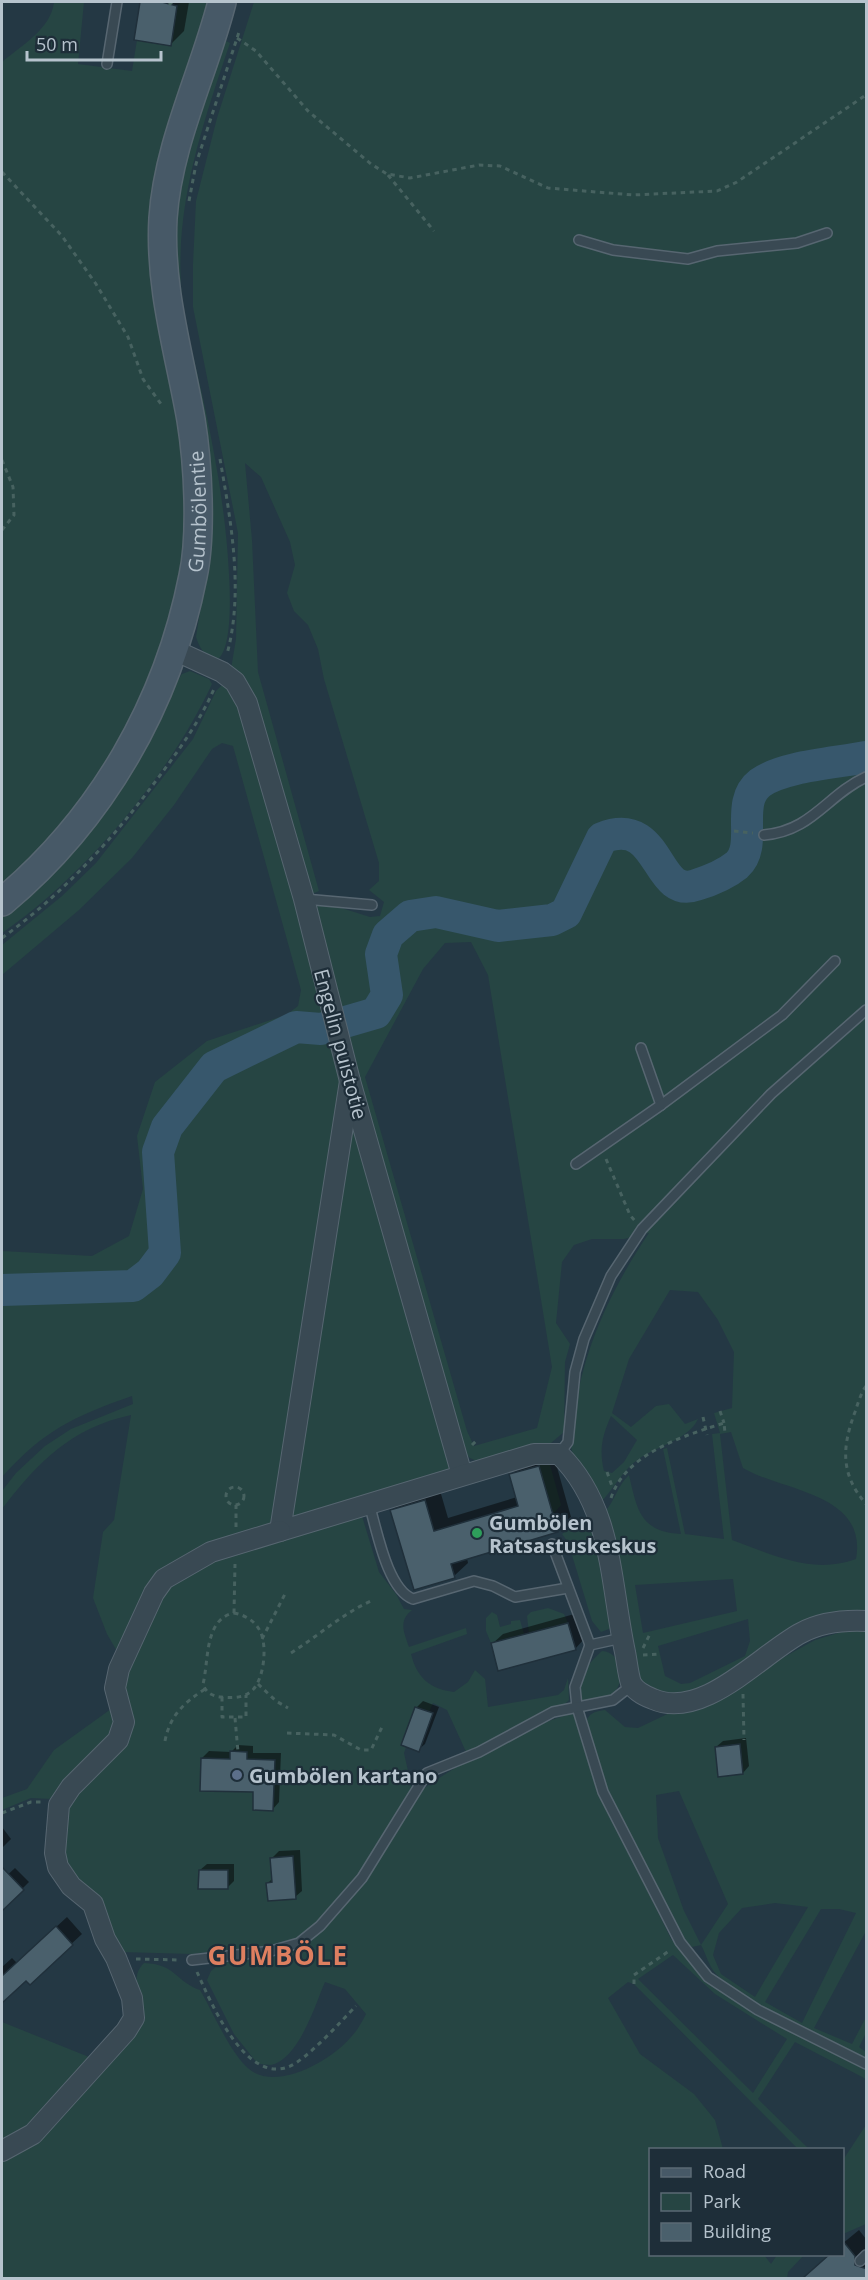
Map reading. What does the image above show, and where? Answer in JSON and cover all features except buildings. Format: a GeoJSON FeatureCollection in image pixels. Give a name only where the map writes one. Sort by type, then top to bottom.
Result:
{"type":"FeatureCollection","features":[{"type":"Feature","properties":{"kind":"main road","name":"Gumbölentie"},"geometry":{"type":"LineString","coordinates":[[2,902],[32,877],[83,820],[119,769],[152,706],[174,650],[194,574],[198,491],[188,407],[164,281],[163,217],[174,152],[214,34],[222,2]]}},
{"type":"Feature","properties":{"kind":"street","name":"Engelin puistotie"},"geometry":{"type":"LineString","coordinates":[[174,650],[222,672],[235,682],[247,703],[304,899],[350,1081],[462,1475]]}},
{"type":"Feature","properties":{"kind":"street"},"geometry":{"type":"LineString","coordinates":[[280,1531],[350,1081]]}},
{"type":"Feature","properties":{"kind":"street"},"geometry":{"type":"LineString","coordinates":[[2,2151],[33,2134],[126,2031],[134,2018],[132,1998],[116,1958],[105,1939],[93,1904],[71,1886],[58,1866],[55,1853],[59,1805],[72,1787],[118,1740],[124,1722],[116,1688],[119,1670],[154,1593],[164,1579],[212,1552],[534,1454],[560,1454],[575,1469],[599,1513],[615,1577],[622,1638],[632,1685],[642,1694],[658,1701],[675,1703],[700,1697],[743,1675],[801,1633],[842,1620],[867,1621]]}},
{"type":"Feature","properties":{"kind":"lane"},"geometry":{"type":"LineString","coordinates":[[107,64],[117,2]]}},
{"type":"Feature","properties":{"kind":"lane"},"geometry":{"type":"LineString","coordinates":[[579,240],[613,250],[688,260],[717,251],[797,243],[827,233]]}},
{"type":"Feature","properties":{"kind":"lane"},"geometry":{"type":"LineString","coordinates":[[764,835],[783,833],[802,825],[867,777]]}},
{"type":"Feature","properties":{"kind":"lane"},"geometry":{"type":"LineString","coordinates":[[304,899],[372,905]]}},
{"type":"Feature","properties":{"kind":"lane"},"geometry":{"type":"LineString","coordinates":[[576,1164],[661,1105],[782,1015],[835,961]]}},
{"type":"Feature","properties":{"kind":"lane"},"geometry":{"type":"LineString","coordinates":[[560,1454],[568,1442],[575,1372],[584,1339],[611,1276],[642,1229],[710,1154],[771,1094],[867,1010]]}},
{"type":"Feature","properties":{"kind":"lane"},"geometry":{"type":"LineString","coordinates":[[641,1048],[661,1105]]}},
{"type":"Feature","properties":{"kind":"lane"},"geometry":{"type":"LineString","coordinates":[[369,1504],[392,1577],[405,1596],[413,1599],[474,1581],[493,1586],[515,1597],[568,1588]]}},
{"type":"Feature","properties":{"kind":"lane"},"geometry":{"type":"LineString","coordinates":[[552,1544],[590,1645],[575,1686],[577,1707],[603,1792],[680,1942],[708,1977],[758,2010],[867,2064]]}},
{"type":"Feature","properties":{"kind":"lane"},"geometry":{"type":"LineString","coordinates":[[590,1645],[622,1638]]}},
{"type":"Feature","properties":{"kind":"lane"},"geometry":{"type":"LineString","coordinates":[[192,1960],[271,1951],[299,1943],[320,1926],[363,1878],[427,1773],[479,1752],[553,1712],[613,1700],[632,1685]]}},
{"type":"Feature","properties":{"kind":"path"},"geometry":{"type":"LineString","coordinates":[[237,38],[256,51],[308,111],[371,164],[387,174],[434,231]]}},
{"type":"Feature","properties":{"kind":"path"},"geometry":{"type":"LineString","coordinates":[[387,174],[410,178],[479,165],[500,166],[548,188],[633,195],[717,191],[737,182],[867,95]]}},
{"type":"Feature","properties":{"kind":"path"},"geometry":{"type":"LineString","coordinates":[[2,172],[62,236],[96,284],[128,337],[143,379],[161,404],[188,407]]}},
{"type":"Feature","properties":{"kind":"path"},"geometry":{"type":"LineString","coordinates":[[2,460],[13,487],[14,515],[2,530]]}},
{"type":"Feature","properties":{"kind":"path"},"geometry":{"type":"LineString","coordinates":[[734,831],[764,835]]}},
{"type":"Feature","properties":{"kind":"path"},"geometry":{"type":"LineString","coordinates":[[601,1146],[630,1215],[642,1229]]}},
{"type":"Feature","properties":{"kind":"path"},"geometry":{"type":"LineString","coordinates":[[867,1386],[844,1441],[850,1478],[856,1492],[867,1504]]}},
{"type":"Feature","properties":{"kind":"path"},"geometry":{"type":"LineString","coordinates":[[720,1411],[725,1433]]}},
{"type":"Feature","properties":{"kind":"path"},"geometry":{"type":"LineString","coordinates":[[703,1417],[707,1435]]}},
{"type":"Feature","properties":{"kind":"path"},"geometry":{"type":"LineString","coordinates":[[599,1513],[609,1506],[614,1490],[629,1468],[659,1449],[706,1428],[724,1423]]}},
{"type":"Feature","properties":{"kind":"path"},"geometry":{"type":"LineString","coordinates":[[607,1472],[614,1490]]}},
{"type":"Feature","properties":{"kind":"path"},"geometry":{"type":"LineString","coordinates":[[232,1487],[238,1487],[244,1494],[243,1500],[236,1505],[230,1504],[226,1496],[232,1487]]}},
{"type":"Feature","properties":{"kind":"path"},"geometry":{"type":"LineString","coordinates":[[205,1689],[209,1693],[222,1697],[246,1695],[258,1684],[262,1639],[285,1594]]}},
{"type":"Feature","properties":{"kind":"path"},"geometry":{"type":"LineString","coordinates":[[291,1653],[323,1633],[350,1611],[371,1601]]}},
{"type":"Feature","properties":{"kind":"path"},"geometry":{"type":"LineString","coordinates":[[165,1741],[170,1722],[178,1710],[205,1689],[211,1633],[219,1621],[228,1614],[243,1615],[254,1623],[262,1639]]}},
{"type":"Feature","properties":{"kind":"path"},"geometry":{"type":"LineString","coordinates":[[640,1655],[650,1634]]}},
{"type":"Feature","properties":{"kind":"path"},"geometry":{"type":"LineString","coordinates":[[743,1675],[744,1740]]}},
{"type":"Feature","properties":{"kind":"path"},"geometry":{"type":"LineString","coordinates":[[258,1684],[276,1701],[288,1708]]}},
{"type":"Feature","properties":{"kind":"path"},"geometry":{"type":"LineString","coordinates":[[222,1697],[222,1718],[246,1717],[246,1695]]}},
{"type":"Feature","properties":{"kind":"path"},"geometry":{"type":"LineString","coordinates":[[234,1717],[238,1752]]}},
{"type":"Feature","properties":{"kind":"path"},"geometry":{"type":"LineString","coordinates":[[286,1733],[334,1735],[361,1750],[371,1750],[383,1725]]}},
{"type":"Feature","properties":{"kind":"path"},"geometry":{"type":"LineString","coordinates":[[2,1813],[32,1802],[59,1805]]}},
{"type":"Feature","properties":{"kind":"path"},"geometry":{"type":"LineString","coordinates":[[633,1984],[634,1975],[680,1942]]}},
{"type":"Feature","properties":{"kind":"path"},"geometry":{"type":"LineString","coordinates":[[666,1953],[669,1958]]}},
{"type":"Feature","properties":{"kind":"path"},"geometry":{"type":"LineString","coordinates":[[116,1958],[192,1960],[230,2035],[252,2063],[272,2071],[289,2067],[323,2040],[356,2006]]}},
{"type":"Feature","properties":{"kind":"green space"},"geometry":{"type":"Polygon","coordinates":[[[54,2],[84,2],[78,64],[132,71],[137,40],[171,46],[177,6],[182,2],[212,2],[154,207],[150,279],[178,425],[185,492],[182,573],[164,646],[144,701],[76,813],[2,889],[2,62],[42,28],[52,12],[54,2]]]}},
{"type":"Feature","properties":{"kind":"green space"},"geometry":{"type":"Polygon","coordinates":[[[254,2],[866,2],[866,1615],[842,1615],[729,1679],[669,1701],[641,1685],[604,1513],[629,1475],[638,1508],[643,1517],[657,1529],[681,1534],[663,1449],[667,1448],[685,1534],[724,1539],[712,1434],[720,1433],[714,1413],[732,1408],[734,1352],[718,1320],[698,1292],[670,1290],[629,1359],[612,1413],[631,1427],[656,1406],[669,1404],[685,1424],[698,1419],[688,1432],[634,1463],[600,1503],[572,1452],[572,1432],[578,1393],[600,1321],[622,1276],[649,1233],[624,1239],[592,1239],[574,1245],[562,1262],[556,1323],[570,1344],[565,1362],[564,1432],[545,1448],[481,1463],[470,1458],[460,1448],[311,906],[332,905],[370,917],[380,916],[384,902],[369,890],[379,881],[379,863],[324,679],[318,649],[308,625],[294,611],[287,593],[295,565],[290,542],[261,477],[245,463],[252,540],[258,672],[319,891],[312,894],[231,669],[236,639],[238,533],[193,307],[196,201],[217,118],[254,2]],[[471,942],[445,943],[423,969],[365,1077],[467,1431],[474,1446],[537,1428],[552,1367],[488,975],[471,942]],[[611,1416],[604,1437],[602,1456],[604,1471],[612,1473],[624,1462],[637,1440],[611,1416]],[[731,1432],[720,1434],[732,1540],[778,1557],[808,1564],[824,1565],[856,1559],[856,1537],[849,1520],[836,1507],[799,1489],[759,1476],[743,1468],[731,1432]],[[733,1579],[635,1585],[643,1633],[737,1611],[733,1579]],[[748,1619],[658,1646],[665,1676],[681,1684],[690,1683],[745,1656],[750,1641],[748,1619]]]}},
{"type":"Feature","properties":{"kind":"green space"},"geometry":{"type":"Polygon","coordinates":[[[224,40],[230,43],[201,133],[187,193],[181,254],[181,286],[185,316],[216,466],[228,552],[230,594],[228,634],[221,655],[216,660],[203,651],[196,637],[208,560],[183,343],[174,226],[179,185],[192,133],[224,40]]]}},
{"type":"Feature","properties":{"kind":"green space"},"geometry":{"type":"Polygon","coordinates":[[[190,671],[209,679],[212,684],[195,718],[149,787],[93,854],[33,910],[2,933],[2,914],[143,750],[176,683],[182,674],[190,671]]]}},
{"type":"Feature","properties":{"kind":"green space"},"geometry":{"type":"Polygon","coordinates":[[[223,684],[228,687],[244,715],[451,1462],[449,1471],[362,1516],[379,1572],[404,1609],[412,1610],[404,1623],[404,1632],[409,1647],[466,1628],[467,1634],[411,1654],[417,1670],[431,1685],[454,1692],[468,1682],[475,1670],[485,1679],[488,1707],[558,1695],[564,1690],[568,1678],[569,1700],[562,1707],[467,1754],[447,1710],[433,1703],[429,1712],[415,1707],[401,1745],[406,1747],[404,1753],[412,1789],[419,1792],[453,1769],[514,1736],[573,1713],[593,1778],[671,1939],[749,2008],[784,2029],[866,2070],[866,2079],[795,2042],[758,2099],[808,2148],[797,2148],[634,1984],[628,1982],[608,1998],[640,2054],[694,2094],[715,2120],[723,2148],[649,2148],[649,2256],[765,2256],[771,2264],[776,2256],[803,2256],[788,2272],[787,2278],[2,2278],[2,2022],[89,2057],[113,2058],[132,2039],[140,2026],[141,2009],[137,1985],[139,1970],[144,1963],[155,1964],[169,1970],[192,1987],[200,1990],[242,2062],[249,2069],[261,2075],[274,2077],[303,2070],[331,2055],[353,2035],[366,2014],[345,1989],[325,1982],[305,2030],[290,2053],[281,2061],[271,2065],[257,2063],[234,2034],[207,1980],[211,1971],[226,1958],[224,1950],[192,1954],[120,1952],[109,1931],[107,1913],[72,1877],[63,1853],[52,1799],[31,1798],[2,1810],[2,1798],[27,1789],[54,1750],[111,1709],[118,1653],[107,1634],[93,1598],[103,1532],[114,1520],[131,1415],[91,1429],[57,1449],[29,1476],[2,1509],[2,1491],[16,1473],[45,1446],[71,1429],[133,1404],[132,1396],[76,1418],[46,1436],[2,1477],[2,1251],[92,1256],[129,1236],[143,1189],[137,1136],[155,1082],[207,1041],[286,1015],[298,1006],[301,990],[233,746],[222,743],[212,749],[174,805],[132,858],[79,910],[2,975],[2,945],[62,896],[96,863],[193,739],[216,691],[223,684]],[[673,1955],[638,1979],[753,2093],[787,2039],[715,1994],[673,1955]]]}},
{"type":"Feature","properties":{"kind":"green space"},"geometry":{"type":"Polygon","coordinates":[[[545,1461],[550,1465],[561,1505],[553,1514],[538,1463],[545,1461]]]}},
{"type":"Feature","properties":{"kind":"green space"},"geometry":{"type":"Polygon","coordinates":[[[591,1513],[614,1627],[601,1632],[592,1621],[568,1542],[562,1534],[591,1513]]]}},
{"type":"Feature","properties":{"kind":"green space"},"geometry":{"type":"Polygon","coordinates":[[[548,1608],[564,1614],[568,1623],[529,1633],[527,1616],[531,1612],[548,1608]]]}},
{"type":"Feature","properties":{"kind":"green space"},"geometry":{"type":"Polygon","coordinates":[[[492,1612],[497,1615],[500,1627],[511,1624],[511,1621],[520,1620],[524,1634],[491,1643],[486,1631],[486,1618],[492,1612]]]}},
{"type":"Feature","properties":{"kind":"green space"},"geometry":{"type":"Polygon","coordinates":[[[858,1627],[866,1627],[866,1931],[814,2028],[852,2044],[866,2017],[866,2033],[859,2047],[866,2052],[866,2062],[786,2023],[746,1999],[714,1971],[701,1945],[692,1947],[680,1936],[606,1790],[585,1726],[592,1714],[605,1710],[625,1727],[638,1728],[768,1666],[815,1640],[858,1627]],[[679,1791],[656,1795],[658,1838],[684,1911],[701,1945],[728,1904],[679,1791]],[[775,1903],[742,1908],[719,1933],[713,1955],[721,1974],[755,1997],[808,1907],[775,1903]],[[821,1909],[765,2002],[802,2023],[856,1913],[839,1909],[821,1909]]]}},
{"type":"Feature","properties":{"kind":"green space"},"geometry":{"type":"Polygon","coordinates":[[[602,1651],[615,1657],[618,1662],[621,1677],[619,1684],[608,1697],[584,1703],[579,1696],[579,1682],[586,1668],[602,1651]]]}},
{"type":"Feature","properties":{"kind":"green space"},"geometry":{"type":"Polygon","coordinates":[[[866,2125],[866,2224],[844,2234],[844,2158],[866,2125]]]}},
{"type":"Feature","properties":{"kind":"waterway"},"geometry":{"type":"LineString","coordinates":[[2,1290],[133,1286],[150,1273],[165,1253],[158,1152],[167,1127],[214,1067],[296,1027],[321,1029],[376,1013],[387,995],[381,954],[388,935],[410,916],[436,912],[498,926],[552,920],[566,913],[602,838],[622,834],[636,837],[647,846],[672,881],[682,886],[696,885],[728,871],[743,857],[746,847],[749,801],[752,791],[760,783],[770,777],[796,769],[866,757]]}},
{"type":"Feature","properties":{"kind":"place","name":"Gumbölen Ratsastuskeskus"},"geometry":{"type":"Point","coordinates":[477,1533]}},
{"type":"Feature","properties":{"kind":"place","name":"Gumbölen kartano"},"geometry":{"type":"Point","coordinates":[237,1775]}},
{"type":"Feature","properties":{"kind":"district","name":"GUMBÖLE"},"geometry":{"type":"Point","coordinates":[278,1955]}}]}
